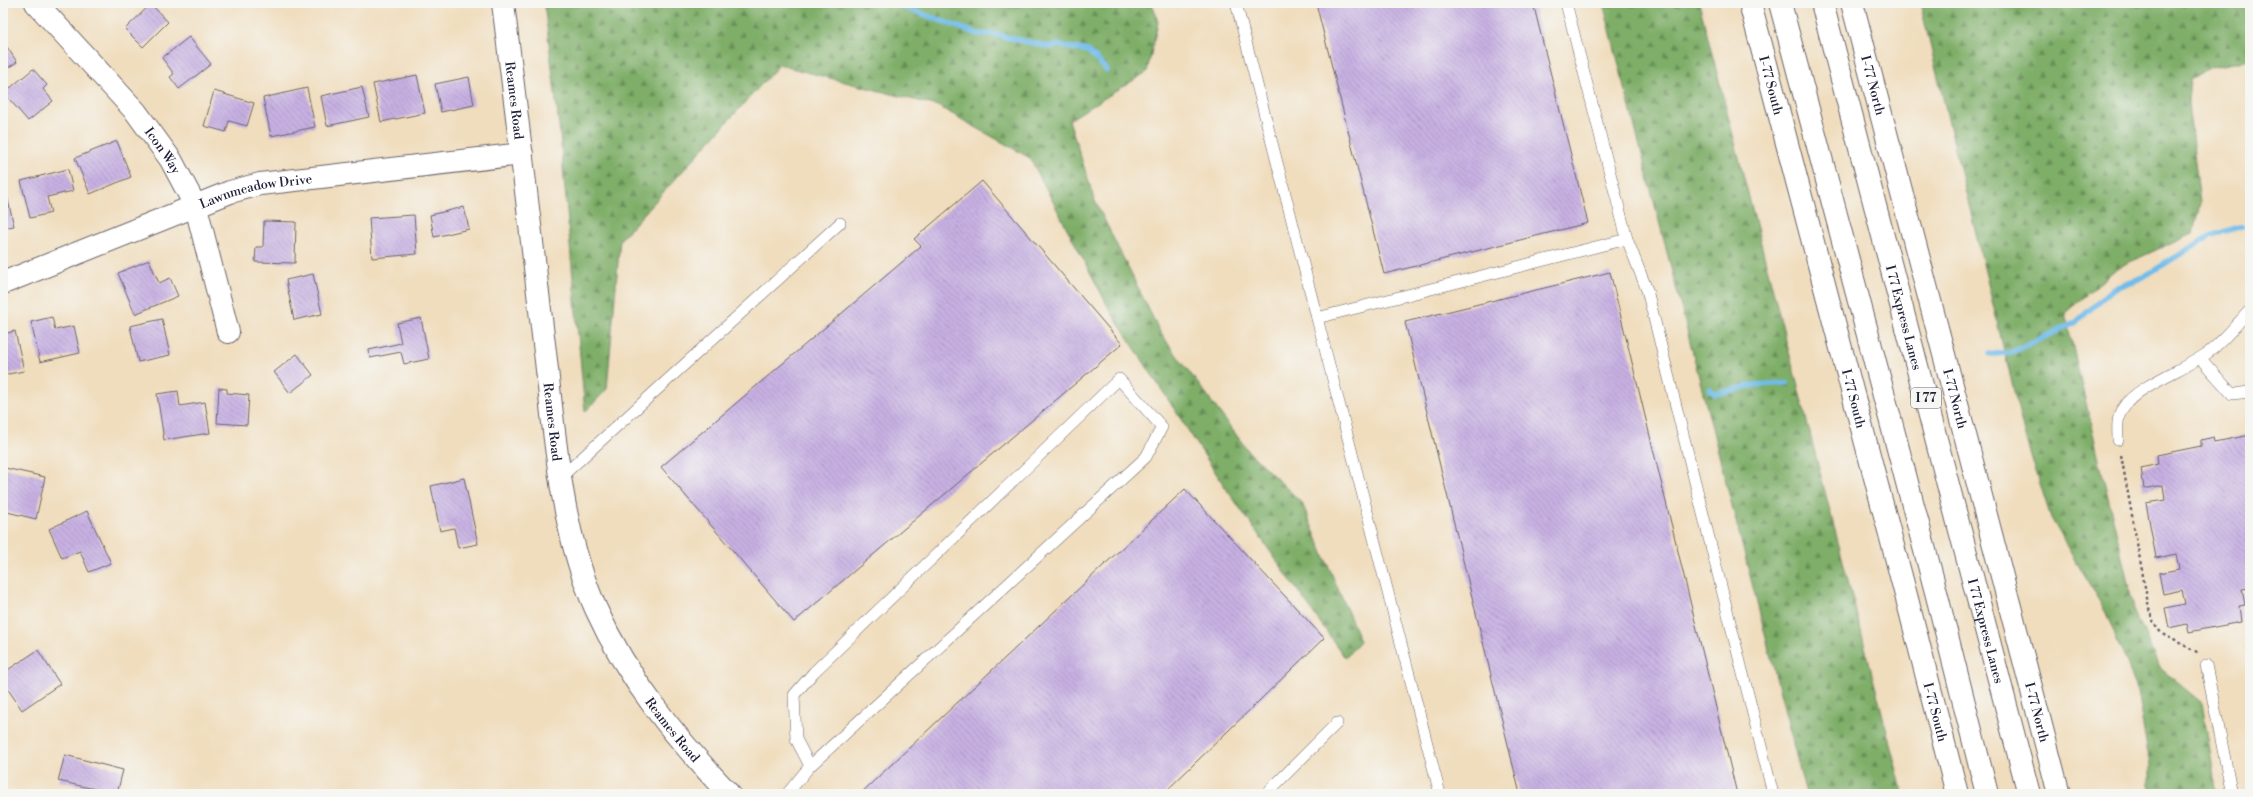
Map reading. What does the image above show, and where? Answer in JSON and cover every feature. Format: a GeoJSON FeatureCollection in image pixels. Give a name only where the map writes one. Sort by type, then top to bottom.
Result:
{"type":"FeatureCollection","features":[{"type":"Feature","properties":{"kind":"main road","name":"Icon Way"},"geometry":{"type":"LineString","coordinates":[[36,3],[126,101],[153,134],[171,160],[196,207],[228,332]]}},
{"type":"Feature","properties":{"kind":"main road","name":"Reames Road"},"geometry":{"type":"LineString","coordinates":[[503,3],[561,477],[568,524],[575,552],[596,608],[623,663],[649,702],[729,794]]}},
{"type":"Feature","properties":{"kind":"main road","name":"I-77 South"},"geometry":{"type":"LineString","coordinates":[[1750,3],[1957,794]]}},
{"type":"Feature","properties":{"kind":"main road"},"geometry":{"type":"LineString","coordinates":[[1780,3],[1936,592],[1987,794]]}},
{"type":"Feature","properties":{"kind":"main road","name":"I 77 Express Lanes"},"geometry":{"type":"LineString","coordinates":[[1822,3],[2029,794]]}},
{"type":"Feature","properties":{"kind":"main road","name":"I-77 North"},"geometry":{"type":"LineString","coordinates":[[1852,3],[2059,794]]}},
{"type":"Feature","properties":{"kind":"main road","name":"Lawnmeadow Drive"},"geometry":{"type":"LineString","coordinates":[[3,283],[132,230],[196,207],[230,192],[260,184],[522,154]]}},
{"type":"Feature","properties":{"kind":"lane"},"geometry":{"type":"LineString","coordinates":[[1236,3],[1440,794]]}},
{"type":"Feature","properties":{"kind":"lane"},"geometry":{"type":"LineString","coordinates":[[1566,3],[1627,240],[1646,290],[1773,794]]}},
{"type":"Feature","properties":{"kind":"lane"},"geometry":{"type":"LineString","coordinates":[[561,477],[840,223]]}},
{"type":"Feature","properties":{"kind":"lane"},"geometry":{"type":"LineString","coordinates":[[1317,318],[1627,240]]}},
{"type":"Feature","properties":{"kind":"lane"},"geometry":{"type":"LineString","coordinates":[[2118,440],[2118,420],[2122,408],[2138,393],[2210,351],[2250,310]]}},
{"type":"Feature","properties":{"kind":"lane"},"geometry":{"type":"LineString","coordinates":[[2200,358],[2232,394],[2246,394],[2250,392]]}},
{"type":"Feature","properties":{"kind":"lane"},"geometry":{"type":"LineString","coordinates":[[787,794],[810,766],[1146,457],[1162,427],[1119,380],[814,672],[794,695],[796,739],[810,766]]}},
{"type":"Feature","properties":{"kind":"lane"},"geometry":{"type":"LineString","coordinates":[[2206,665],[2232,794]]}},
{"type":"Feature","properties":{"kind":"lane"},"geometry":{"type":"LineString","coordinates":[[1266,794],[1337,723]]}},
{"type":"Feature","properties":{"kind":"path"},"geometry":{"type":"LineString","coordinates":[[2118,440],[2149,609],[2154,624],[2162,634],[2196,650],[2201,655],[2206,665]]}},
{"type":"Feature","properties":{"kind":"green space"},"geometry":{"type":"Polygon","coordinates":[[[544,3],[1152,3],[1158,22],[1147,72],[1069,120],[1095,201],[1161,334],[1249,452],[1302,503],[1360,641],[1345,658],[1225,487],[1111,312],[1030,158],[938,106],[779,65],[620,240],[607,389],[585,412],[560,134],[544,3]]]}},
{"type":"Feature","properties":{"kind":"green space"},"geometry":{"type":"Polygon","coordinates":[[[1603,3],[1699,3],[1903,794],[1806,794],[1603,3]]]}},
{"type":"Feature","properties":{"kind":"green space"},"geometry":{"type":"Polygon","coordinates":[[[1920,3],[2250,3],[2250,60],[2211,67],[2190,79],[2188,103],[2200,203],[2193,233],[2117,268],[2065,313],[2134,609],[2159,667],[2202,703],[2217,794],[2150,794],[2150,765],[2136,686],[2106,613],[2051,518],[2025,437],[1920,3]]]}},
{"type":"Feature","properties":{"kind":"building"},"geometry":{"type":"Polygon","coordinates":[[[1316,3],[1533,3],[1588,223],[1384,274],[1316,3]]]}},
{"type":"Feature","properties":{"kind":"building"},"geometry":{"type":"Polygon","coordinates":[[[151,4],[168,22],[143,47],[125,29],[151,4]]]}},
{"type":"Feature","properties":{"kind":"building"},"geometry":{"type":"Polygon","coordinates":[[[189,37],[211,64],[179,89],[170,77],[174,74],[162,58],[189,37]]]}},
{"type":"Feature","properties":{"kind":"building"},"geometry":{"type":"Polygon","coordinates":[[[3,41],[17,62],[3,71],[3,41]]]}},
{"type":"Feature","properties":{"kind":"building"},"geometry":{"type":"Polygon","coordinates":[[[33,69],[47,85],[43,89],[53,101],[28,121],[4,93],[33,69]]]}},
{"type":"Feature","properties":{"kind":"building"},"geometry":{"type":"Polygon","coordinates":[[[417,75],[425,113],[381,122],[373,84],[417,75]]]}},
{"type":"Feature","properties":{"kind":"building"},"geometry":{"type":"Polygon","coordinates":[[[469,77],[474,105],[441,112],[435,84],[469,77]]]}},
{"type":"Feature","properties":{"kind":"building"},"geometry":{"type":"Polygon","coordinates":[[[362,87],[369,117],[327,126],[321,96],[362,87]]]}},
{"type":"Feature","properties":{"kind":"building"},"geometry":{"type":"Polygon","coordinates":[[[307,88],[315,127],[271,136],[263,98],[307,88]]]}},
{"type":"Feature","properties":{"kind":"building"},"geometry":{"type":"Polygon","coordinates":[[[214,91],[254,103],[247,126],[229,121],[226,132],[204,126],[214,91]]]}},
{"type":"Feature","properties":{"kind":"building"},"geometry":{"type":"Polygon","coordinates":[[[117,141],[131,177],[90,194],[75,158],[117,141]]]}},
{"type":"Feature","properties":{"kind":"building"},"geometry":{"type":"Polygon","coordinates":[[[68,169],[73,191],[47,197],[51,213],[30,218],[21,181],[68,169]]]}},
{"type":"Feature","properties":{"kind":"building"},"geometry":{"type":"Polygon","coordinates":[[[982,181],[1122,344],[794,622],[661,467],[921,246],[914,239],[982,181]]]}},
{"type":"Feature","properties":{"kind":"building"},"geometry":{"type":"Polygon","coordinates":[[[7,196],[14,226],[3,228],[3,197],[7,196]]]}},
{"type":"Feature","properties":{"kind":"building"},"geometry":{"type":"Polygon","coordinates":[[[464,207],[469,229],[434,237],[430,215],[464,207]]]}},
{"type":"Feature","properties":{"kind":"building"},"geometry":{"type":"Polygon","coordinates":[[[414,215],[417,254],[372,258],[369,218],[414,215]]]}},
{"type":"Feature","properties":{"kind":"building"},"geometry":{"type":"Polygon","coordinates":[[[264,221],[296,222],[295,263],[255,262],[256,247],[263,247],[264,221]]]}},
{"type":"Feature","properties":{"kind":"building"},"geometry":{"type":"Polygon","coordinates":[[[149,260],[159,283],[170,278],[178,296],[135,314],[118,273],[149,260]]]}},
{"type":"Feature","properties":{"kind":"building"},"geometry":{"type":"Polygon","coordinates":[[[1610,272],[1737,794],[1520,794],[1405,322],[1610,272]]]}},
{"type":"Feature","properties":{"kind":"building"},"geometry":{"type":"Polygon","coordinates":[[[313,274],[322,314],[294,320],[286,280],[313,274]]]}},
{"type":"Feature","properties":{"kind":"building"},"geometry":{"type":"Polygon","coordinates":[[[52,317],[55,330],[74,326],[80,353],[40,362],[31,322],[52,317]]]}},
{"type":"Feature","properties":{"kind":"building"},"geometry":{"type":"Polygon","coordinates":[[[421,318],[429,359],[404,364],[401,352],[370,358],[369,350],[401,343],[397,323],[421,318]]]}},
{"type":"Feature","properties":{"kind":"building"},"geometry":{"type":"Polygon","coordinates":[[[162,319],[170,355],[138,362],[130,326],[162,319]]]}},
{"type":"Feature","properties":{"kind":"building"},"geometry":{"type":"Polygon","coordinates":[[[15,331],[24,371],[3,375],[3,334],[15,331]]]}},
{"type":"Feature","properties":{"kind":"building"},"geometry":{"type":"Polygon","coordinates":[[[297,354],[313,375],[290,393],[274,372],[297,354]]]}},
{"type":"Feature","properties":{"kind":"building"},"geometry":{"type":"Polygon","coordinates":[[[219,388],[227,389],[227,393],[249,395],[247,425],[217,423],[219,388]]]}},
{"type":"Feature","properties":{"kind":"building"},"geometry":{"type":"Polygon","coordinates":[[[178,391],[180,406],[205,402],[210,433],[164,440],[157,394],[178,391]]]}},
{"type":"Feature","properties":{"kind":"building"},"geometry":{"type":"Polygon","coordinates":[[[2250,435],[2250,588],[2242,589],[2245,605],[2239,606],[2241,622],[2189,632],[2187,624],[2169,628],[2165,608],[2185,604],[2182,590],[2163,594],[2159,573],[2179,569],[2176,554],[2156,558],[2146,503],[2165,500],[2163,485],[2144,489],[2141,468],[2158,464],[2157,455],[2201,446],[2201,440],[2214,437],[2215,442],[2250,435]]]}},
{"type":"Feature","properties":{"kind":"building"},"geometry":{"type":"Polygon","coordinates":[[[5,468],[45,477],[36,519],[3,511],[5,468]]]}},
{"type":"Feature","properties":{"kind":"building"},"geometry":{"type":"Polygon","coordinates":[[[464,478],[478,544],[458,548],[454,528],[440,531],[431,486],[464,478]]]}},
{"type":"Feature","properties":{"kind":"building"},"geometry":{"type":"Polygon","coordinates":[[[1185,489],[1324,638],[1163,794],[860,794],[1185,489]]]}},
{"type":"Feature","properties":{"kind":"building"},"geometry":{"type":"Polygon","coordinates":[[[87,511],[111,563],[89,572],[80,551],[62,558],[49,529],[87,511]]]}},
{"type":"Feature","properties":{"kind":"building"},"geometry":{"type":"Polygon","coordinates":[[[2250,646],[2250,661],[2249,661],[2247,647],[2250,646]]]}},
{"type":"Feature","properties":{"kind":"building"},"geometry":{"type":"Polygon","coordinates":[[[38,650],[60,684],[22,710],[3,682],[3,673],[38,650]]]}},
{"type":"Feature","properties":{"kind":"building"},"geometry":{"type":"Polygon","coordinates":[[[65,755],[123,770],[117,794],[58,781],[65,755]]]}},
{"type":"Feature","properties":{"kind":"waterway"},"geometry":{"type":"LineString","coordinates":[[892,3],[978,34],[993,34],[1051,47],[1058,45],[1088,51],[1107,70]]}},
{"type":"Feature","properties":{"kind":"waterway"},"geometry":{"type":"LineString","coordinates":[[1990,354],[2010,353],[2075,323],[2114,288],[2140,279],[2210,236],[2242,226]]}},
{"type":"Feature","properties":{"kind":"waterway"},"geometry":{"type":"LineString","coordinates":[[1710,389],[1715,394],[1755,385],[1787,383]]}}]}
